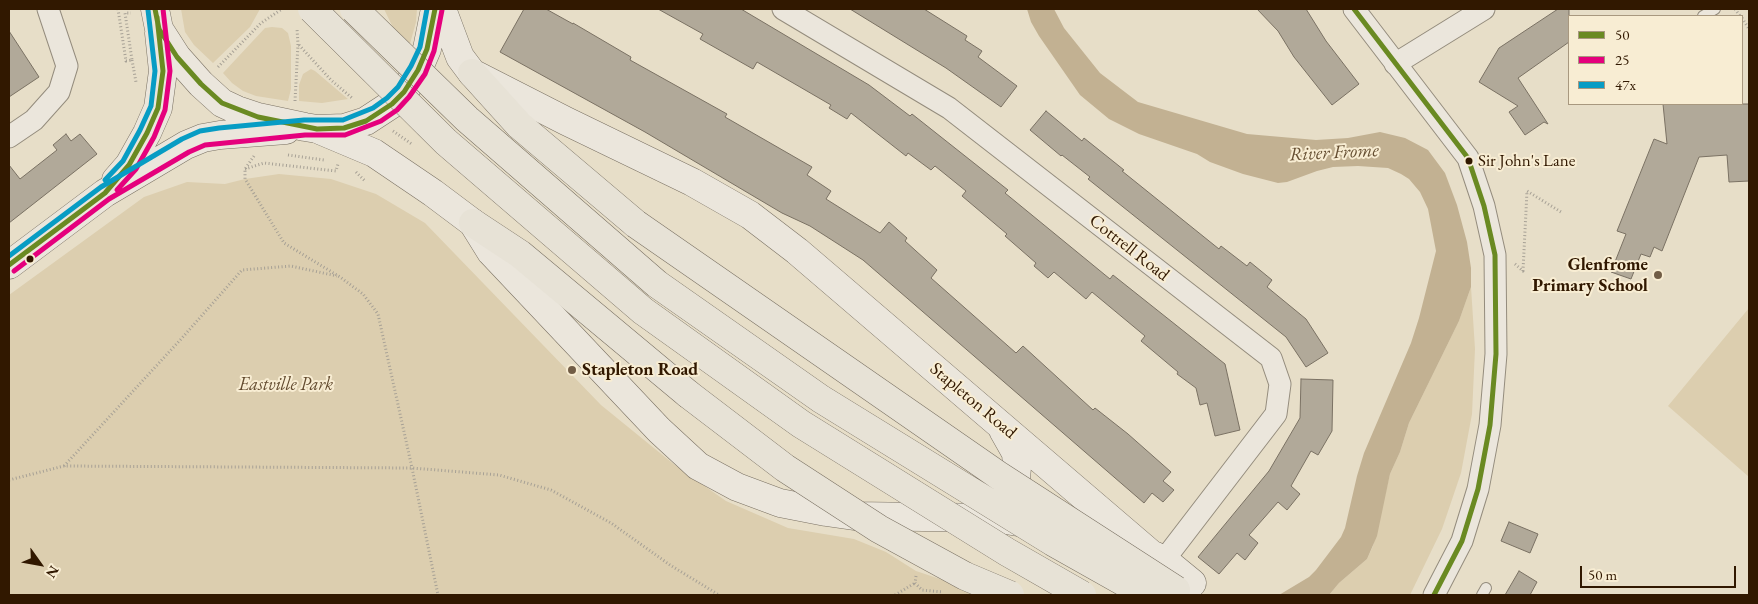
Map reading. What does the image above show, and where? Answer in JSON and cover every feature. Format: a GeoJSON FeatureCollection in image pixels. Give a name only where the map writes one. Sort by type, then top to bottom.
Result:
{"type":"FeatureCollection","features":[{"type":"Feature","properties":{"kind":"highway"},"geometry":{"type":"LineString","coordinates":[[354,9],[467,119],[656,284],[821,399],[1053,542],[1147,595]]}},
{"type":"Feature","properties":{"kind":"highway"},"geometry":{"type":"LineString","coordinates":[[305,18],[643,311],[801,424],[1007,552],[1082,595]]}},
{"type":"Feature","properties":{"kind":"highway"},"geometry":{"type":"LineString","coordinates":[[472,73],[518,125],[636,224],[998,475],[1188,589]]}},
{"type":"Feature","properties":{"kind":"highway"},"geometry":{"type":"LineString","coordinates":[[473,223],[520,254],[688,394],[785,468],[879,529],[965,576],[1010,595]]}},
{"type":"Feature","properties":{"kind":"main road"},"geometry":{"type":"LineString","coordinates":[[9,265],[105,193],[186,145],[203,138],[311,128],[344,128],[366,121],[392,104],[404,92],[418,70],[427,49],[436,9]]}},
{"type":"Feature","properties":{"kind":"main road","name":"Stapleton Road"},"geometry":{"type":"LineString","coordinates":[[442,9],[450,35],[460,57],[472,73],[692,182],[750,215],[797,252],[1158,557],[1188,589]]}},
{"type":"Feature","properties":{"kind":"main road"},"geometry":{"type":"LineString","coordinates":[[149,17],[177,57],[201,84],[222,102],[237,110],[311,128],[374,153],[473,223],[491,252],[659,430],[698,466],[737,487],[771,500],[854,516],[994,518],[1070,531],[1158,557]]}},
{"type":"Feature","properties":{"kind":"main road"},"geometry":{"type":"LineString","coordinates":[[105,193],[128,164],[147,133],[158,108],[163,71],[149,17]]}},
{"type":"Feature","properties":{"kind":"main road"},"geometry":{"type":"LineString","coordinates":[[994,518],[1006,501],[1016,480],[1018,467],[1016,453],[1000,424]]}},
{"type":"Feature","properties":{"kind":"street"},"geometry":{"type":"LineString","coordinates":[[9,137],[34,120],[59,92],[67,66],[48,9]]}},
{"type":"Feature","properties":{"kind":"street","name":"Cottrell Road"},"geometry":{"type":"LineString","coordinates":[[783,9],[949,108],[1271,358],[1280,384],[1276,414],[1158,557]]}},
{"type":"Feature","properties":{"kind":"street"},"geometry":{"type":"LineString","coordinates":[[1354,9],[1468,158],[1484,206],[1495,255],[1496,354],[1488,434],[1478,489],[1462,540],[1434,595]]}},
{"type":"Feature","properties":{"kind":"street"},"geometry":{"type":"LineString","coordinates":[[1395,64],[1484,9]]}},
{"type":"Feature","properties":{"kind":"path"},"geometry":{"type":"LineString","coordinates":[[118,9],[126,61],[132,60]]}},
{"type":"Feature","properties":{"kind":"path"},"geometry":{"type":"LineString","coordinates":[[215,70],[262,23],[282,9]]}},
{"type":"Feature","properties":{"kind":"path"},"geometry":{"type":"LineString","coordinates":[[137,85],[125,11],[149,17]]}},
{"type":"Feature","properties":{"kind":"path"},"geometry":{"type":"LineString","coordinates":[[295,100],[298,44],[305,18]]}},
{"type":"Feature","properties":{"kind":"path"},"geometry":{"type":"LineString","coordinates":[[298,44],[331,80],[352,98]]}},
{"type":"Feature","properties":{"kind":"path"},"geometry":{"type":"LineString","coordinates":[[391,130],[412,145]]}},
{"type":"Feature","properties":{"kind":"path"},"geometry":{"type":"LineString","coordinates":[[256,153],[245,169],[245,179],[284,243],[340,277],[362,294],[378,314],[438,595]]}},
{"type":"Feature","properties":{"kind":"path"},"geometry":{"type":"LineString","coordinates":[[245,169],[264,163],[336,171],[338,163],[281,155]]}},
{"type":"Feature","properties":{"kind":"path"},"geometry":{"type":"LineString","coordinates":[[1495,255],[1506,256],[1523,270],[1527,191],[1561,212]]}},
{"type":"Feature","properties":{"kind":"path"},"geometry":{"type":"LineString","coordinates":[[64,466],[242,270],[291,266],[340,277]]}},
{"type":"Feature","properties":{"kind":"path"},"geometry":{"type":"LineString","coordinates":[[9,480],[64,466],[412,468],[499,475],[551,490],[611,522],[670,565],[719,595]]}},
{"type":"Feature","properties":{"kind":"path"},"geometry":{"type":"LineString","coordinates":[[916,571],[915,583],[922,590],[945,593]]}},
{"type":"Feature","properties":{"kind":"path"},"geometry":{"type":"LineString","coordinates":[[895,595],[915,583]]}},
{"type":"Feature","properties":{"kind":"green space"},"geometry":{"type":"Polygon","coordinates":[[[181,9],[260,9],[250,27],[213,63],[194,45],[185,32],[181,9]]]}},
{"type":"Feature","properties":{"kind":"green space"},"geometry":{"type":"Polygon","coordinates":[[[384,9],[417,9],[416,22],[408,51],[399,40],[384,9]]]}},
{"type":"Feature","properties":{"kind":"green space"},"geometry":{"type":"Polygon","coordinates":[[[265,28],[282,28],[288,33],[291,46],[291,89],[288,101],[256,96],[243,91],[223,73],[265,28]]]}},
{"type":"Feature","properties":{"kind":"green space"},"geometry":{"type":"Polygon","coordinates":[[[311,69],[348,99],[322,103],[299,101],[299,85],[303,74],[311,69]]]}},
{"type":"Feature","properties":{"kind":"green space","name":"Eastville Park"},"geometry":{"type":"Polygon","coordinates":[[[279,174],[331,179],[376,194],[425,223],[601,405],[676,466],[726,501],[788,528],[854,539],[886,552],[916,571],[988,595],[9,595],[9,295],[144,197],[187,182],[225,184],[279,174]]]}},
{"type":"Feature","properties":{"kind":"green space"},"geometry":{"type":"Polygon","coordinates":[[[1471,287],[1475,349],[1472,414],[1461,473],[1442,529],[1410,595],[1329,595],[1339,583],[1367,559],[1373,546],[1390,474],[1400,452],[1409,423],[1459,321],[1471,287]]]}},
{"type":"Feature","properties":{"kind":"green space"},"geometry":{"type":"Polygon","coordinates":[[[1749,308],[1749,477],[1668,406],[1749,308]]]}},
{"type":"Feature","properties":{"kind":"water","name":"River Frome"},"geometry":{"type":"Polygon","coordinates":[[[1027,9],[1054,9],[1064,28],[1100,73],[1138,102],[1247,134],[1316,140],[1348,138],[1380,132],[1405,138],[1428,150],[1445,173],[1457,205],[1467,242],[1471,268],[1471,287],[1459,321],[1409,423],[1400,452],[1390,474],[1377,536],[1367,559],[1339,583],[1329,595],[1279,595],[1309,577],[1341,537],[1364,453],[1411,343],[1436,251],[1428,209],[1420,192],[1409,179],[1388,168],[1358,166],[1333,167],[1287,182],[1278,183],[1243,174],[1210,162],[1197,154],[1139,134],[1109,119],[1080,95],[1039,36],[1031,22],[1027,9]]]}},
{"type":"Feature","properties":{"kind":"building"},"geometry":{"type":"Polygon","coordinates":[[[524,9],[546,9],[573,23],[631,57],[630,60],[727,114],[725,117],[812,167],[807,175],[831,191],[826,199],[880,233],[889,222],[907,238],[905,241],[937,270],[931,278],[1016,353],[1023,346],[1093,410],[1095,408],[1128,434],[1171,472],[1163,481],[1174,490],[1163,502],[1152,493],[1144,503],[863,260],[810,226],[782,213],[645,132],[500,52],[524,9]]]}},
{"type":"Feature","properties":{"kind":"building"},"geometry":{"type":"Polygon","coordinates":[[[658,9],[741,9],[869,85],[910,116],[912,114],[1008,190],[1005,193],[1110,279],[1113,275],[1225,364],[1240,430],[1215,436],[1207,403],[1200,405],[1196,388],[1177,374],[1178,372],[1141,341],[1145,336],[1092,292],[1086,299],[1054,272],[1048,278],[1034,266],[1036,263],[1005,236],[1007,234],[962,196],[966,191],[935,166],[931,170],[908,153],[906,156],[851,113],[847,119],[829,108],[831,105],[757,62],[753,69],[700,39],[703,34],[658,9]]]}},
{"type":"Feature","properties":{"kind":"building"},"geometry":{"type":"Polygon","coordinates":[[[850,9],[924,9],[967,36],[965,40],[982,51],[978,57],[1017,86],[1001,107],[946,68],[850,9]]]}},
{"type":"Feature","properties":{"kind":"building"},"geometry":{"type":"Polygon","coordinates":[[[1257,9],[1306,9],[1326,41],[1359,84],[1332,105],[1294,57],[1278,31],[1257,9]]]}},
{"type":"Feature","properties":{"kind":"building"},"geometry":{"type":"Polygon","coordinates":[[[1558,9],[1569,9],[1568,43],[1518,78],[1548,124],[1544,122],[1525,135],[1509,112],[1518,106],[1479,82],[1499,48],[1558,9]]]}},
{"type":"Feature","properties":{"kind":"building"},"geometry":{"type":"Polygon","coordinates":[[[9,31],[39,77],[9,97],[9,31]]]}},
{"type":"Feature","properties":{"kind":"building"},"geometry":{"type":"Polygon","coordinates":[[[1749,104],[1749,181],[1729,182],[1727,155],[1699,157],[1662,251],[1654,247],[1650,257],[1641,254],[1631,279],[1611,272],[1626,234],[1617,231],[1654,139],[1667,144],[1663,105],[1749,104]]]}},
{"type":"Feature","properties":{"kind":"building"},"geometry":{"type":"Polygon","coordinates":[[[1046,111],[1082,141],[1084,138],[1219,249],[1221,246],[1247,266],[1250,262],[1272,280],[1267,287],[1306,319],[1328,353],[1306,367],[1286,337],[1088,179],[1090,177],[1030,130],[1046,111]]]}},
{"type":"Feature","properties":{"kind":"building"},"geometry":{"type":"Polygon","coordinates":[[[66,134],[71,141],[80,134],[97,154],[9,223],[9,165],[20,179],[57,150],[53,145],[66,134]]]}},
{"type":"Feature","properties":{"kind":"building"},"geometry":{"type":"Polygon","coordinates":[[[1301,379],[1333,380],[1332,431],[1318,455],[1311,451],[1291,486],[1300,494],[1287,510],[1278,502],[1249,535],[1258,543],[1245,560],[1237,553],[1219,574],[1198,557],[1269,471],[1300,418],[1301,379]]]}},
{"type":"Feature","properties":{"kind":"building"},"geometry":{"type":"Polygon","coordinates":[[[1509,522],[1538,534],[1530,553],[1501,541],[1509,522]]]}},
{"type":"Feature","properties":{"kind":"building"},"geometry":{"type":"Polygon","coordinates":[[[1519,571],[1537,582],[1530,595],[1505,595],[1519,571]]]}},
{"type":"Feature","properties":{"kind":"transit line","name":"50"},"geometry":{"type":"LineString","coordinates":[[155,9],[159,29],[177,57],[201,84],[222,103],[258,117],[317,129],[344,128],[366,121],[392,104],[404,92],[418,70],[427,49],[435,9]]}},
{"type":"Feature","properties":{"kind":"transit line","name":"25"},"geometry":{"type":"LineString","coordinates":[[117,190],[136,169],[154,137],[165,110],[170,71],[163,9]]}},
{"type":"Feature","properties":{"kind":"transit line","name":"47x"},"geometry":{"type":"LineString","coordinates":[[9,256],[101,187],[182,139],[200,131],[304,120],[343,120],[373,108],[398,87],[411,66],[420,47],[427,9]]}},
{"type":"Feature","properties":{"kind":"transit line","name":"50"},"geometry":{"type":"LineString","coordinates":[[1354,9],[1468,158],[1484,206],[1495,255],[1496,354],[1490,425],[1478,489],[1462,541],[1434,595]]}},
{"type":"Feature","properties":{"kind":"transit line","name":"47x"},"geometry":{"type":"LineString","coordinates":[[105,180],[123,161],[151,106],[155,71],[148,10]]}},
{"type":"Feature","properties":{"kind":"transit line","name":"25"},"geometry":{"type":"LineString","coordinates":[[14,271],[109,199],[189,152],[205,145],[305,135],[345,135],[381,121],[397,110],[425,74],[434,51],[442,10]]}},
{"type":"Feature","properties":{"kind":"transit line","name":"50"},"geometry":{"type":"LineString","coordinates":[[9,265],[105,193],[129,165],[147,133],[158,108],[163,71],[157,17]]}},
{"type":"Feature","properties":{"kind":"place","name":"Sir John's Lane"},"geometry":{"type":"Point","coordinates":[1469,161]}},
{"type":"Feature","properties":{"kind":"place","name":"Glenfrome Primary School"},"geometry":{"type":"Point","coordinates":[1658,275]}},
{"type":"Feature","properties":{"kind":"place","name":"Stapleton Road"},"geometry":{"type":"Point","coordinates":[572,370]}}]}
